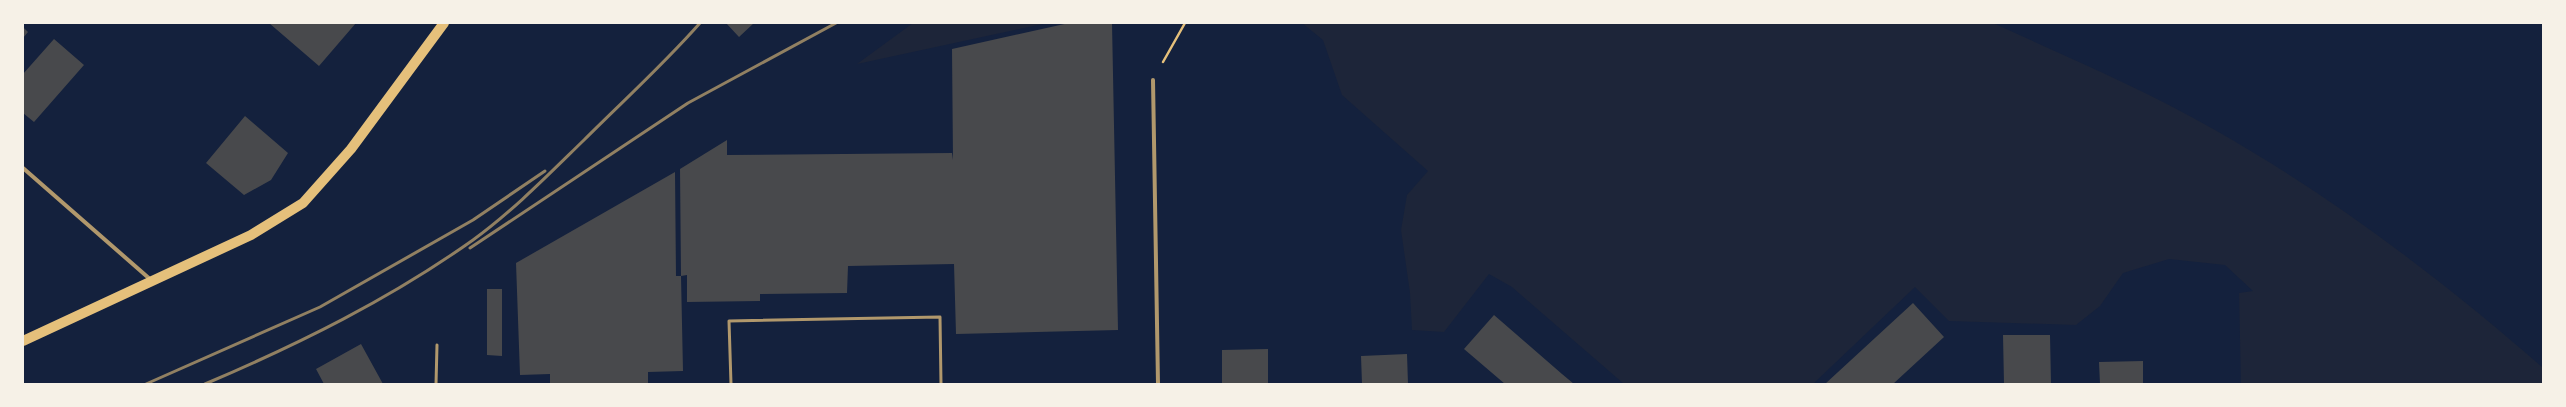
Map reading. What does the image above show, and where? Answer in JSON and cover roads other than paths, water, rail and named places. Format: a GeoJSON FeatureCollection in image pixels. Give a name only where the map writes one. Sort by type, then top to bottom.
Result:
{"type":"FeatureCollection","features":[{"type":"Feature","properties":{"kind":"main road"},"geometry":{"type":"LineString","coordinates":[[23,341],[153,282],[251,235],[303,203],[352,149],[444,23]]}},
{"type":"Feature","properties":{"kind":"street"},"geometry":{"type":"LineString","coordinates":[[1152,80],[1158,384]]}},
{"type":"Feature","properties":{"kind":"street"},"geometry":{"type":"LineString","coordinates":[[23,168],[153,282]]}},
{"type":"Feature","properties":{"kind":"lane"},"geometry":{"type":"LineString","coordinates":[[731,384],[730,321],[940,317],[941,384]]}},
{"type":"Feature","properties":{"kind":"lane"},"geometry":{"type":"LineString","coordinates":[[436,384],[437,344]]}},
{"type":"Feature","properties":{"kind":"railway"},"geometry":{"type":"LineString","coordinates":[[205,384],[275,353],[377,301],[473,240],[516,205],[544,179],[658,68],[700,23]]}},
{"type":"Feature","properties":{"kind":"railway"},"geometry":{"type":"LineString","coordinates":[[470,248],[688,103],[836,23]]}},
{"type":"Feature","properties":{"kind":"railway"},"geometry":{"type":"LineString","coordinates":[[146,384],[320,307],[473,220],[545,171]]}}]}
